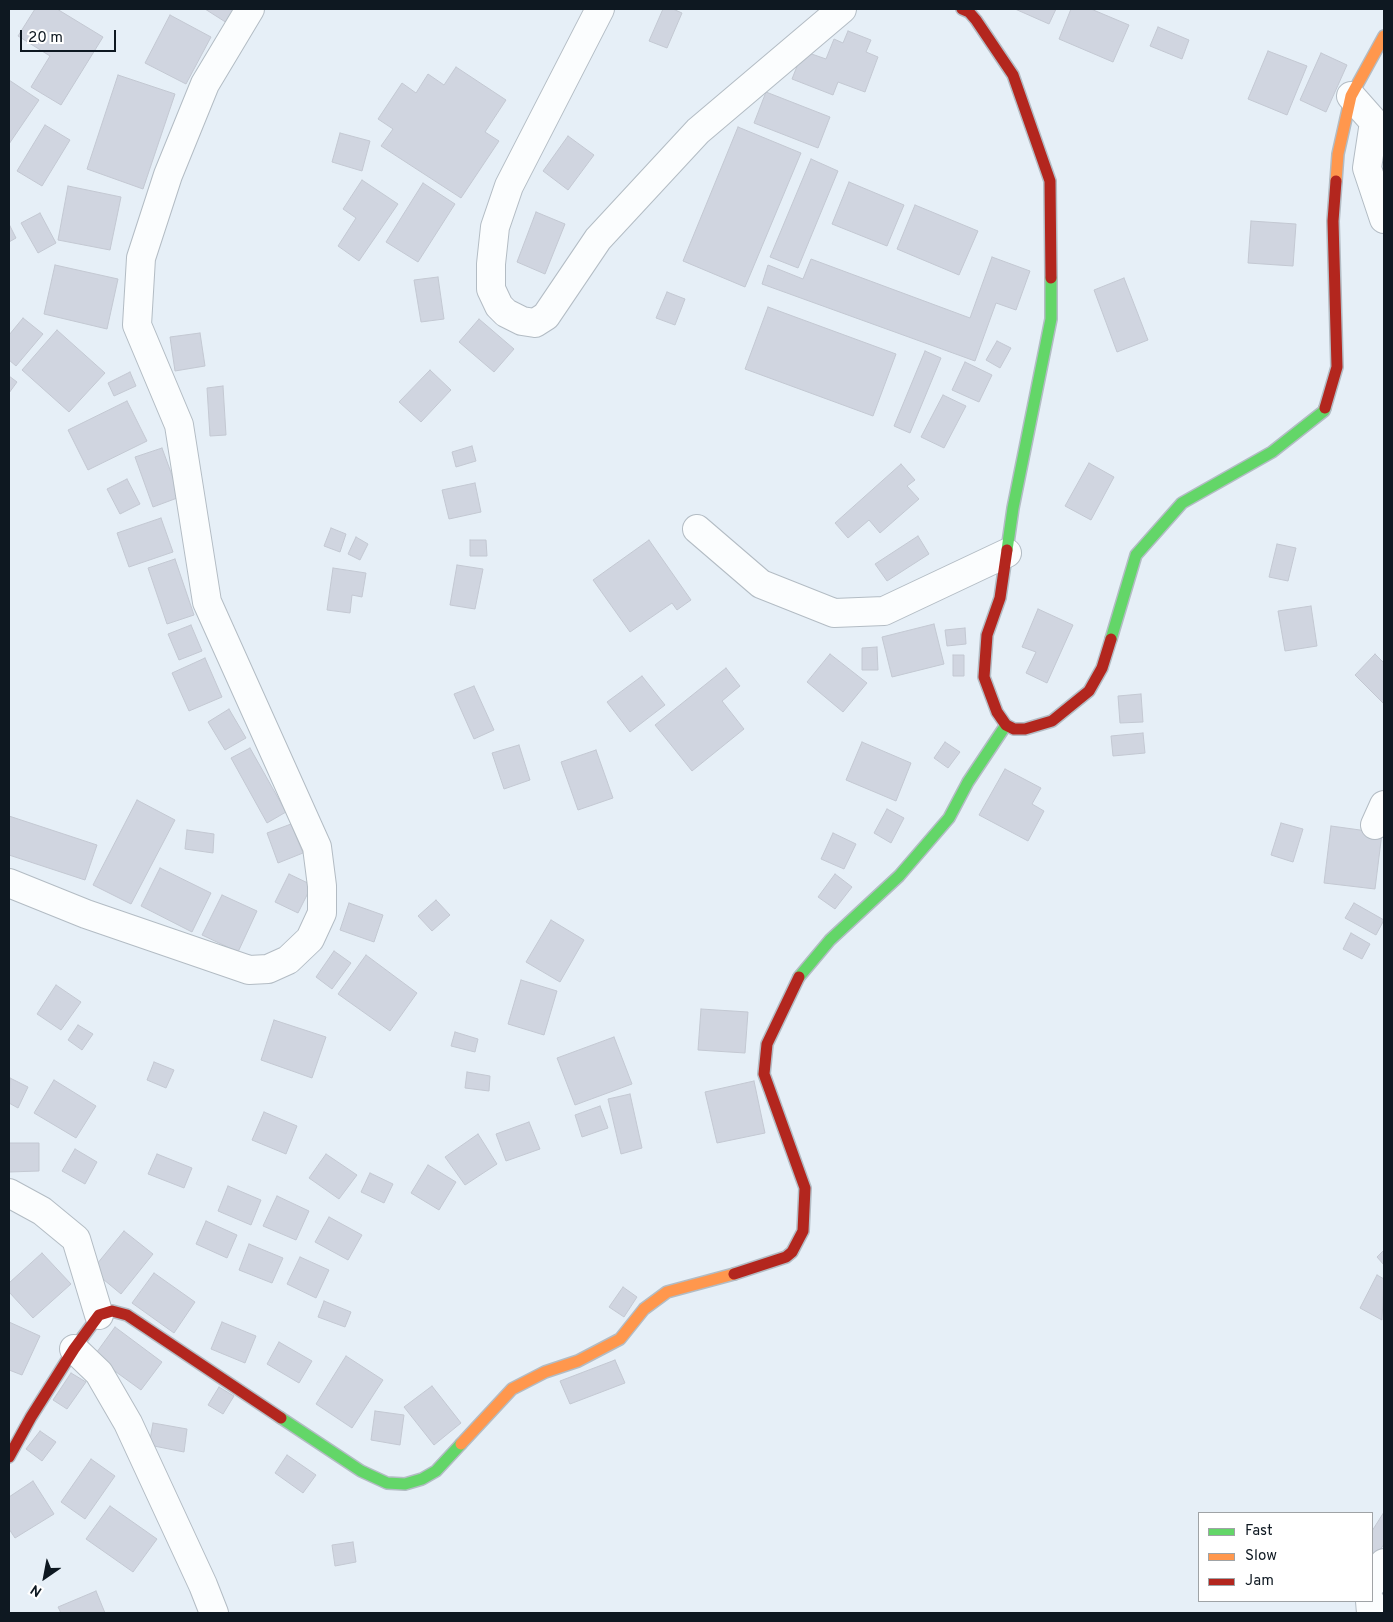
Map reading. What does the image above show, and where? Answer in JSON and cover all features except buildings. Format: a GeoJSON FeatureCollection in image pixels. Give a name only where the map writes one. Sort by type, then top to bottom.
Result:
{"type":"FeatureCollection","features":[{"type":"Feature","properties":{"kind":"street"},"geometry":{"type":"LineString","coordinates":[[9,883],[86,914],[249,970],[268,969],[288,960],[310,939],[322,913],[322,886],[317,847],[207,602],[179,425],[137,325],[141,258],[168,176],[205,84],[250,9]]}},
{"type":"Feature","properties":{"kind":"street"},"geometry":{"type":"LineString","coordinates":[[600,9],[509,186],[495,227],[491,264],[491,289],[506,313],[522,321],[535,323],[546,316],[598,239],[698,131],[842,9]]}},
{"type":"Feature","properties":{"kind":"street"},"geometry":{"type":"LineString","coordinates":[[973,12],[1013,75],[1050,181],[1050,319],[1013,508],[1000,598],[987,634],[984,677],[997,712],[1006,725],[1020,729],[1042,726],[1066,712],[1089,691],[1102,668],[1136,555],[1182,503],[1272,452],[1324,411],[1337,367],[1333,221],[1338,154],[1351,96],[1384,36]]}},
{"type":"Feature","properties":{"kind":"street"},"geometry":{"type":"LineString","coordinates":[[1351,96],[1374,122],[1367,168],[1384,219]]}},
{"type":"Feature","properties":{"kind":"street"},"geometry":{"type":"LineString","coordinates":[[697,529],[760,584],[834,613],[884,611],[1007,553]]}},
{"type":"Feature","properties":{"kind":"street"},"geometry":{"type":"LineString","coordinates":[[9,1457],[30,1417],[74,1349],[100,1315],[112,1311],[127,1315],[361,1471],[387,1483],[405,1484],[422,1479],[436,1471],[512,1388],[545,1372],[578,1361],[620,1339],[644,1309],[663,1294],[772,1264],[786,1257],[792,1252],[803,1231],[805,1188],[764,1074],[770,1038],[796,981],[830,940],[899,876],[937,833],[949,818],[968,782],[1006,725]]}},
{"type":"Feature","properties":{"kind":"street"},"geometry":{"type":"LineString","coordinates":[[9,1193],[42,1211],[76,1239],[100,1315]]}},
{"type":"Feature","properties":{"kind":"street"},"geometry":{"type":"LineString","coordinates":[[74,1349],[99,1373],[128,1423],[203,1585],[214,1613]]}},
{"type":"Feature","properties":{"kind":"street"},"geometry":{"type":"LineString","coordinates":[[1373,1581],[1384,1563]]}},
{"type":"Feature","properties":{"kind":"traffic: fast"},"geometry":{"type":"LineString","coordinates":[[1007,550],[1013,508],[1051,319],[1051,278]]}},
{"type":"Feature","properties":{"kind":"traffic: fast"},"geometry":{"type":"LineString","coordinates":[[1111,639],[1136,555],[1182,503],[1272,452],[1324,411],[1325,408]]}},
{"type":"Feature","properties":{"kind":"traffic: fast"},"geometry":{"type":"LineString","coordinates":[[799,977],[830,940],[899,876],[949,818],[968,782],[1006,725]]}},
{"type":"Feature","properties":{"kind":"traffic: fast"},"geometry":{"type":"LineString","coordinates":[[281,1418],[361,1471],[387,1483],[405,1484],[422,1479],[436,1471],[461,1444]]}},
{"type":"Feature","properties":{"kind":"traffic: slow"},"geometry":{"type":"LineString","coordinates":[[1336,181],[1338,154],[1351,96],[1384,36]]}},
{"type":"Feature","properties":{"kind":"traffic: slow"},"geometry":{"type":"LineString","coordinates":[[461,1444],[512,1389],[545,1372],[578,1361],[620,1339],[644,1309],[667,1292],[734,1274]]}},
{"type":"Feature","properties":{"kind":"traffic: jam"},"geometry":{"type":"LineString","coordinates":[[962,9],[969,12],[976,20],[1013,75],[1050,181],[1051,278]]}},
{"type":"Feature","properties":{"kind":"traffic: jam"},"geometry":{"type":"LineString","coordinates":[[1325,408],[1337,367],[1333,221],[1336,181]]}},
{"type":"Feature","properties":{"kind":"traffic: jam"},"geometry":{"type":"LineString","coordinates":[[1007,550],[1000,598],[987,635],[984,677],[997,712],[1006,725],[1014,729],[1025,729],[1052,721],[1089,691],[1102,668],[1111,639]]}},
{"type":"Feature","properties":{"kind":"traffic: jam"},"geometry":{"type":"LineString","coordinates":[[734,1274],[786,1257],[792,1252],[803,1231],[805,1188],[764,1074],[767,1044],[799,977]]}},
{"type":"Feature","properties":{"kind":"traffic: jam"},"geometry":{"type":"LineString","coordinates":[[9,1457],[31,1417],[74,1349],[99,1315],[112,1311],[127,1315],[281,1418]]}}]}
